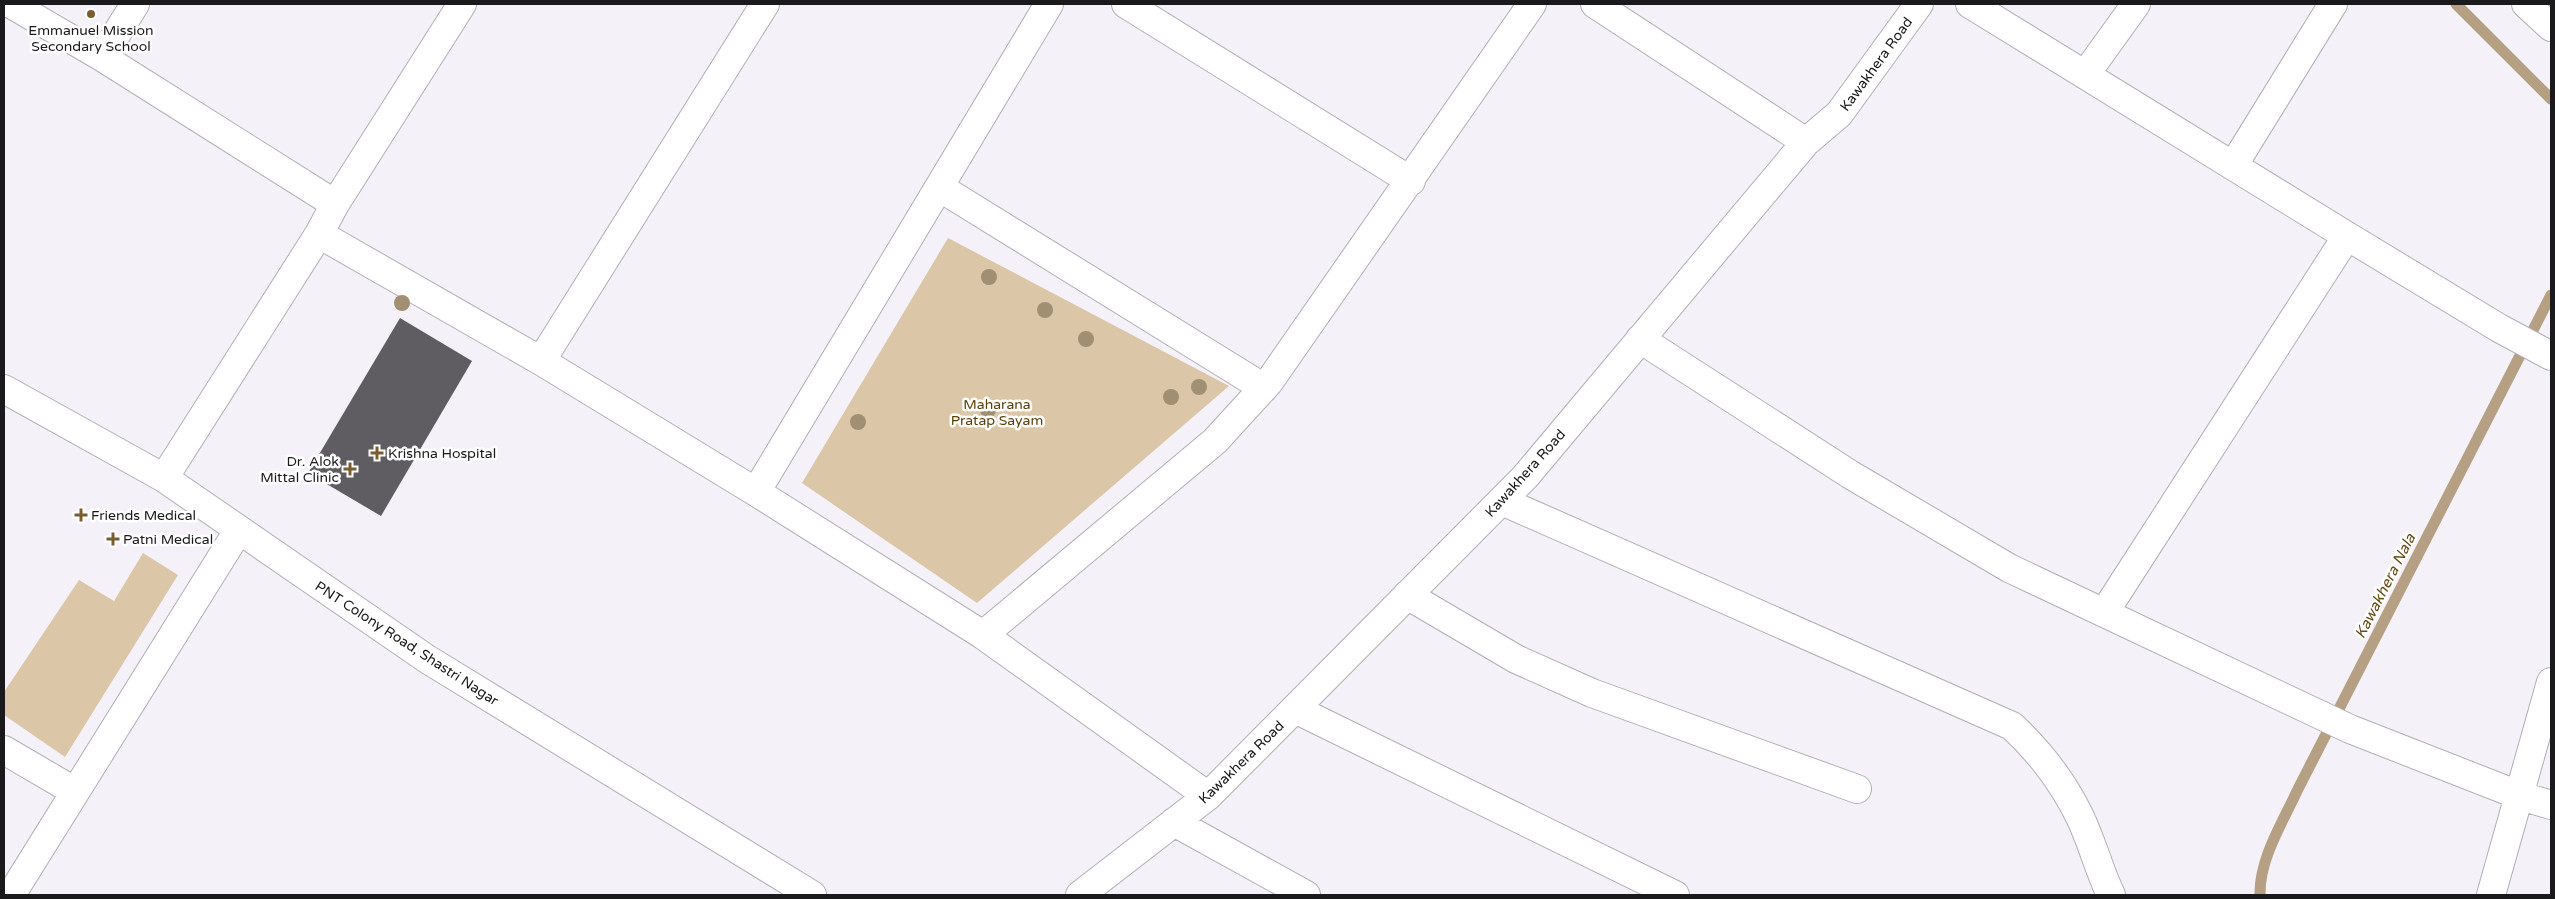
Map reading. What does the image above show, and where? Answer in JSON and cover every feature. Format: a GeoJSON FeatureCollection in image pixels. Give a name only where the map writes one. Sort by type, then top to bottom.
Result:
{"type":"FeatureCollection","features":[{"type":"Feature","properties":{"kind":"street"},"geometry":{"type":"LineString","coordinates":[[11,4],[102,57],[335,204]]}},
{"type":"Feature","properties":{"kind":"street"},"geometry":{"type":"LineString","coordinates":[[102,57],[134,4]]}},
{"type":"Feature","properties":{"kind":"street"},"geometry":{"type":"LineString","coordinates":[[164,478],[462,4]]}},
{"type":"Feature","properties":{"kind":"street"},"geometry":{"type":"LineString","coordinates":[[541,361],[766,4]]}},
{"type":"Feature","properties":{"kind":"street"},"geometry":{"type":"LineString","coordinates":[[756,492],[1049,4]]}},
{"type":"Feature","properties":{"kind":"street"},"geometry":{"type":"LineString","coordinates":[[1126,4],[1411,181]]}},
{"type":"Feature","properties":{"kind":"street"},"geometry":{"type":"LineString","coordinates":[[984,635],[1215,441],[1264,388],[1411,181],[1532,4]]}},
{"type":"Feature","properties":{"kind":"street"},"geometry":{"type":"LineString","coordinates":[[1595,4],[1806,142]]}},
{"type":"Feature","properties":{"kind":"street","name":"Kawakhera Road"},"geometry":{"type":"LineString","coordinates":[[1080,895],[1208,796],[1526,477],[1806,142],[1839,114],[1919,4]]}},
{"type":"Feature","properties":{"kind":"street"},"geometry":{"type":"LineString","coordinates":[[1970,4],[2347,236],[2499,328],[2548,354]]}},
{"type":"Feature","properties":{"kind":"street"},"geometry":{"type":"LineString","coordinates":[[2086,75],[2136,4]]}},
{"type":"Feature","properties":{"kind":"street"},"geometry":{"type":"LineString","coordinates":[[2232,166],[2333,4]]}},
{"type":"Feature","properties":{"kind":"street"},"geometry":{"type":"LineString","coordinates":[[2526,4],[2551,27]]}},
{"type":"Feature","properties":{"kind":"street"},"geometry":{"type":"LineString","coordinates":[[939,187],[1264,388]]}},
{"type":"Feature","properties":{"kind":"street"},"geometry":{"type":"LineString","coordinates":[[319,234],[541,361],[756,492],[984,635],[1208,796]]}},
{"type":"Feature","properties":{"kind":"street"},"geometry":{"type":"LineString","coordinates":[[2104,613],[2347,236]]}},
{"type":"Feature","properties":{"kind":"street"},"geometry":{"type":"LineString","coordinates":[[1640,339],[1884,494],[2009,568],[2350,729],[2521,796],[2551,805]]}},
{"type":"Feature","properties":{"kind":"street","name":"PNT Colony Road, Shastri Nagar"},"geometry":{"type":"LineString","coordinates":[[4,389],[164,478],[238,531],[428,659],[812,895]]}},
{"type":"Feature","properties":{"kind":"street"},"geometry":{"type":"LineString","coordinates":[[1502,501],[2012,726],[2032,745],[2050,768],[2080,818],[2111,895]]}},
{"type":"Feature","properties":{"kind":"street"},"geometry":{"type":"LineString","coordinates":[[11,895],[74,791],[238,531]]}},
{"type":"Feature","properties":{"kind":"street"},"geometry":{"type":"LineString","coordinates":[[1407,596],[1516,658],[1592,693],[1857,789]]}},
{"type":"Feature","properties":{"kind":"street"},"geometry":{"type":"LineString","coordinates":[[2491,895],[2521,796],[2551,682]]}},
{"type":"Feature","properties":{"kind":"street"},"geometry":{"type":"LineString","coordinates":[[1295,709],[1675,895]]}},
{"type":"Feature","properties":{"kind":"street"},"geometry":{"type":"LineString","coordinates":[[4,750],[74,791]]}},
{"type":"Feature","properties":{"kind":"street"},"geometry":{"type":"LineString","coordinates":[[1174,822],[1306,895]]}},
{"type":"Feature","properties":{"kind":"green space","name":"Maharana Pratap Sayam"},"geometry":{"type":"Polygon","coordinates":[[[948,238],[1229,386],[977,603],[802,483],[948,238]]]}},
{"type":"Feature","properties":{"kind":"green space"},"geometry":{"type":"Polygon","coordinates":[[[143,553],[178,575],[65,757],[4,715],[4,692],[79,580],[114,601],[143,553]]]}},
{"type":"Feature","properties":{"kind":"building"},"geometry":{"type":"Polygon","coordinates":[[[400,318],[472,361],[381,516],[308,473],[400,318]]]}},
{"type":"Feature","properties":{"kind":"waterway","name":"Kawakhera Nala"},"geometry":{"type":"LineString","coordinates":[[2456,4],[2551,99]]}},
{"type":"Feature","properties":{"kind":"waterway","name":"Kawakhera Nala"},"geometry":{"type":"LineString","coordinates":[[2260,895],[2263,868],[2279,828],[2551,295]]}},
{"type":"Feature","properties":{"kind":"place","name":"Emmanuel Mission Secondary School"},"geometry":{"type":"Point","coordinates":[91,14]}},
{"type":"Feature","properties":{"kind":"place","name":"Krishna Hospital"},"geometry":{"type":"Point","coordinates":[377,453]}},
{"type":"Feature","properties":{"kind":"place","name":"Dr. Alok Mittal Clinic"},"geometry":{"type":"Point","coordinates":[350,469]}},
{"type":"Feature","properties":{"kind":"place","name":"Friends Medical"},"geometry":{"type":"Point","coordinates":[81,515]}},
{"type":"Feature","properties":{"kind":"place","name":"Patni Medical"},"geometry":{"type":"Point","coordinates":[113,539]}}]}
